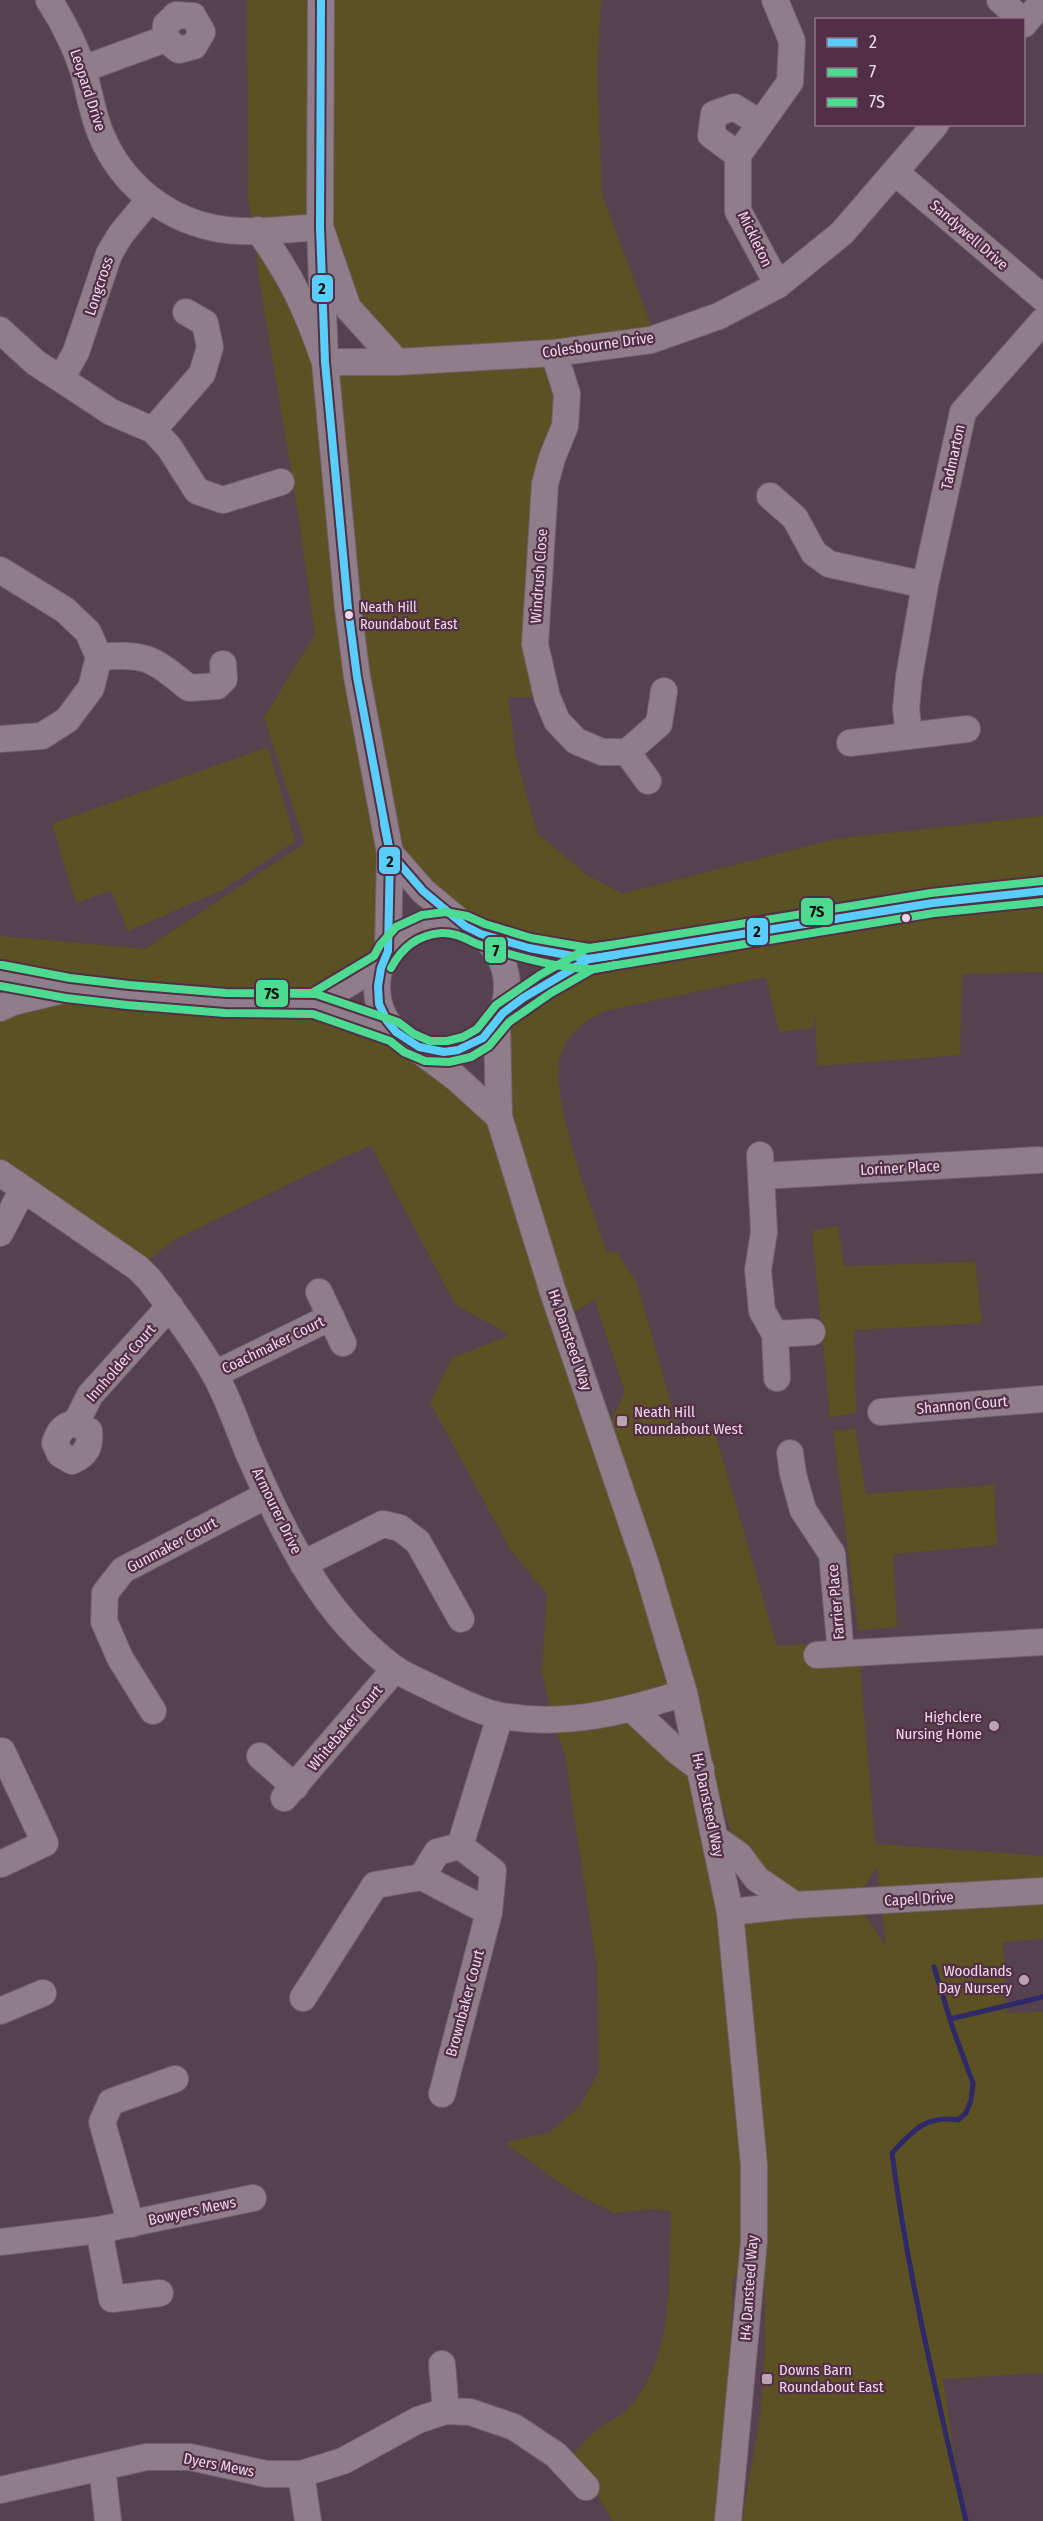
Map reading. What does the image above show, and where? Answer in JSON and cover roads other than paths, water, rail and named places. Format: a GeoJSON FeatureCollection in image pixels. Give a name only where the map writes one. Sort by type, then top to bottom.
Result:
{"type":"FeatureCollection","features":[{"type":"Feature","properties":{"kind":"street","name":"Leopard Drive"},"geometry":{"type":"LineString","coordinates":[[49,0],[66,27],[83,69],[100,132],[121,171],[149,200],[177,216],[215,228],[258,230],[320,228]]}},
{"type":"Feature","properties":{"kind":"street"},"geometry":{"type":"LineString","coordinates":[[321,0],[320,228],[325,362],[348,608],[357,677],[390,853],[385,957],[378,981],[378,999],[384,1016],[402,1037],[455,1077],[499,1117]]}},
{"type":"Feature","properties":{"kind":"street"},"geometry":{"type":"LineString","coordinates":[[760,123],[734,107],[714,114],[711,135],[738,155],[790,82],[792,41],[775,0]]}},
{"type":"Feature","properties":{"kind":"street"},"geometry":{"type":"LineString","coordinates":[[1000,0],[1019,18]]}},
{"type":"Feature","properties":{"kind":"street"},"geometry":{"type":"LineString","coordinates":[[1025,20],[1043,2]]}},
{"type":"Feature","properties":{"kind":"street"},"geometry":{"type":"LineString","coordinates":[[83,69],[165,39]]}},
{"type":"Feature","properties":{"kind":"street","name":"Colesbourne Drive"},"geometry":{"type":"LineString","coordinates":[[325,362],[397,362],[554,353],[651,340],[719,316],[778,285],[842,233],[934,126]]}},
{"type":"Feature","properties":{"kind":"street","name":"Mickleton"},"geometry":{"type":"LineString","coordinates":[[738,155],[738,211],[778,285]]}},
{"type":"Feature","properties":{"kind":"street","name":"Sandywell Drive"},"geometry":{"type":"LineString","coordinates":[[895,172],[1043,298]]}},
{"type":"Feature","properties":{"kind":"street","name":"Longcross"},"geometry":{"type":"LineString","coordinates":[[61,379],[76,352],[86,326],[109,254],[121,234],[149,200]]}},
{"type":"Feature","properties":{"kind":"street"},"geometry":{"type":"LineString","coordinates":[[320,228],[348,308],[397,362]]}},
{"type":"Feature","properties":{"kind":"street"},"geometry":{"type":"LineString","coordinates":[[258,230],[282,263],[307,310],[325,362]]}},
{"type":"Feature","properties":{"kind":"street"},"geometry":{"type":"LineString","coordinates":[[153,430],[202,374],[210,347],[204,323],[186,312]]}},
{"type":"Feature","properties":{"kind":"street","name":"Tadmarton"},"geometry":{"type":"LineString","coordinates":[[909,735],[906,709],[909,678],[925,585],[963,412],[1043,321]]}},
{"type":"Feature","properties":{"kind":"street"},"geometry":{"type":"LineString","coordinates":[[0,330],[36,363],[111,412],[153,430],[170,447],[197,491],[223,500],[281,482]]}},
{"type":"Feature","properties":{"kind":"street","name":"Windrush Close"},"geometry":{"type":"LineString","coordinates":[[554,353],[567,394],[565,426],[552,458],[545,484],[535,644],[547,697],[557,721],[576,741],[602,752],[627,752]]}},
{"type":"Feature","properties":{"kind":"street"},"geometry":{"type":"LineString","coordinates":[[770,496],[795,518],[813,553],[829,564],[925,585]]}},
{"type":"Feature","properties":{"kind":"street"},"geometry":{"type":"LineString","coordinates":[[0,570],[65,610],[88,632],[99,657],[91,688],[68,720],[42,736],[0,739]]}},
{"type":"Feature","properties":{"kind":"street"},"geometry":{"type":"LineString","coordinates":[[99,657],[131,655],[159,663],[189,688],[217,686],[224,679],[223,664]]}},
{"type":"Feature","properties":{"kind":"street"},"geometry":{"type":"LineString","coordinates":[[648,781],[627,752],[659,724],[664,691]]}},
{"type":"Feature","properties":{"kind":"street"},"geometry":{"type":"LineString","coordinates":[[849,743],[967,729]]}},
{"type":"Feature","properties":{"kind":"street"},"geometry":{"type":"LineString","coordinates":[[390,853],[423,891],[496,950],[506,970],[507,992],[500,1018]]}},
{"type":"Feature","properties":{"kind":"street"},"geometry":{"type":"LineString","coordinates":[[304,1004],[385,957],[403,935],[423,925],[444,922],[529,948],[589,959],[933,903],[1043,891]]}},
{"type":"Feature","properties":{"kind":"street"},"geometry":{"type":"LineString","coordinates":[[0,975],[68,988],[226,1003],[304,1004],[402,1037],[428,1051],[448,1052],[467,1047],[484,1037],[500,1018],[545,984],[589,959]]}},
{"type":"Feature","properties":{"kind":"street"},"geometry":{"type":"LineString","coordinates":[[0,1008],[13,1002],[68,988]]}},
{"type":"Feature","properties":{"kind":"street","name":"H4 Dansteed Way"},"geometry":{"type":"LineString","coordinates":[[500,1018],[499,1117],[553,1292],[646,1565],[684,1693],[730,1912],[754,2165],[754,2241],[728,2521]]}},
{"type":"Feature","properties":{"kind":"street","name":"Loriner Place"},"geometry":{"type":"LineString","coordinates":[[777,1378],[775,1334],[762,1311],[758,1270],[764,1232],[761,1165],[1042,1158]]}},
{"type":"Feature","properties":{"kind":"street","name":"Armourer Drive"},"geometry":{"type":"LineString","coordinates":[[0,1173],[138,1268],[170,1306],[215,1374],[267,1495],[303,1564],[327,1600],[360,1641],[395,1669],[447,1695],[500,1716],[561,1720],[594,1717],[632,1709],[684,1693]]}},
{"type":"Feature","properties":{"kind":"street"},"geometry":{"type":"LineString","coordinates":[[0,1233],[23,1189]]}},
{"type":"Feature","properties":{"kind":"street","name":"Coachmaker Court"},"geometry":{"type":"LineString","coordinates":[[320,1292],[343,1343]]}},
{"type":"Feature","properties":{"kind":"street","name":"Innholder Court"},"geometry":{"type":"LineString","coordinates":[[76,1423],[90,1395],[170,1306]]}},
{"type":"Feature","properties":{"kind":"street","name":"Coachmaker Court"},"geometry":{"type":"LineString","coordinates":[[215,1374],[331,1317]]}},
{"type":"Feature","properties":{"kind":"street"},"geometry":{"type":"LineString","coordinates":[[775,1334],[812,1332]]}},
{"type":"Feature","properties":{"kind":"street","name":"Shannon Court"},"geometry":{"type":"LineString","coordinates":[[881,1412],[1043,1399]]}},
{"type":"Feature","properties":{"kind":"street","name":"Farrier Place"},"geometry":{"type":"LineString","coordinates":[[790,1453],[803,1510],[832,1554],[829,1654],[1043,1642]]}},
{"type":"Feature","properties":{"kind":"street","name":"Gunmaker Court"},"geometry":{"type":"LineString","coordinates":[[153,1711],[120,1658],[104,1621],[105,1593],[123,1570],[267,1495]]}},
{"type":"Feature","properties":{"kind":"street"},"geometry":{"type":"LineString","coordinates":[[303,1564],[383,1524],[400,1528],[418,1542],[461,1619]]}},
{"type":"Feature","properties":{"kind":"street","name":"Whitebaker Court"},"geometry":{"type":"LineString","coordinates":[[260,1756],[289,1793],[395,1669]]}},
{"type":"Feature","properties":{"kind":"street"},"geometry":{"type":"LineString","coordinates":[[632,1709],[701,1770]]}},
{"type":"Feature","properties":{"kind":"street"},"geometry":{"type":"LineString","coordinates":[[422,1877],[436,1852],[460,1846],[500,1716]]}},
{"type":"Feature","properties":{"kind":"street"},"geometry":{"type":"LineString","coordinates":[[0,1752],[2,1751],[45,1843],[1,1864]]}},
{"type":"Feature","properties":{"kind":"street"},"geometry":{"type":"LineString","coordinates":[[715,1838],[739,1855],[757,1879],[795,1905]]}},
{"type":"Feature","properties":{"kind":"street","name":"Brownbaker Court"},"geometry":{"type":"LineString","coordinates":[[442,2094],[489,1912],[493,1871],[460,1846]]}},
{"type":"Feature","properties":{"kind":"street"},"geometry":{"type":"LineString","coordinates":[[303,1998],[375,1885],[422,1877],[489,1912]]}},
{"type":"Feature","properties":{"kind":"street","name":"Capel Drive"},"geometry":{"type":"LineString","coordinates":[[730,1912],[795,1905],[1043,1891]]}},
{"type":"Feature","properties":{"kind":"street"},"geometry":{"type":"LineString","coordinates":[[0,2011],[43,1992]]}},
{"type":"Feature","properties":{"kind":"street","name":"Bowyers Mews"},"geometry":{"type":"LineString","coordinates":[[131,2224],[102,2122],[111,2102],[175,2079]]}},
{"type":"Feature","properties":{"kind":"street","name":"Bowyers Mews"},"geometry":{"type":"LineString","coordinates":[[0,2242],[99,2230],[253,2198]]}},
{"type":"Feature","properties":{"kind":"street"},"geometry":{"type":"LineString","coordinates":[[99,2230],[112,2299],[160,2293]]}},
{"type":"Feature","properties":{"kind":"street"},"geometry":{"type":"LineString","coordinates":[[442,2364],[446,2411]]}},
{"type":"Feature","properties":{"kind":"street","name":"Dyers Mews"},"geometry":{"type":"LineString","coordinates":[[0,2490],[146,2457],[190,2457],[266,2474],[301,2474],[343,2461],[418,2421],[446,2411],[470,2412],[514,2427],[556,2455],[586,2487]]}},
{"type":"Feature","properties":{"kind":"street"},"geometry":{"type":"LineString","coordinates":[[102,2467],[108,2521]]}},
{"type":"Feature","properties":{"kind":"street"},"geometry":{"type":"LineString","coordinates":[[301,2474],[308,2521]]}},
{"type":"Feature","properties":{"kind":"waterway"},"geometry":{"type":"LineString","coordinates":[[934,1967],[973,2083],[971,2100],[966,2113],[958,2120],[928,2122],[913,2132],[892,2153],[915,2292],[966,2521]]}},
{"type":"Feature","properties":{"kind":"waterway"},"geometry":{"type":"LineString","coordinates":[[950,2019],[1043,1997]]}},
{"type":"Feature","properties":{"kind":"place","name":"Neath Hill Roundabout East"},"geometry":{"type":"Point","coordinates":[349,615]}},
{"type":"Feature","properties":{"kind":"place","name":"Neath Hill Roundabout West"},"geometry":{"type":"Point","coordinates":[622,1421]}},
{"type":"Feature","properties":{"kind":"place","name":"Highclere Nursing Home"},"geometry":{"type":"Point","coordinates":[994,1726]}},
{"type":"Feature","properties":{"kind":"place","name":"Woodlands Day Nursery"},"geometry":{"type":"Point","coordinates":[1024,1980]}},
{"type":"Feature","properties":{"kind":"place","name":"Downs Barn Roundabout East"},"geometry":{"type":"Point","coordinates":[767,2379]}}]}
